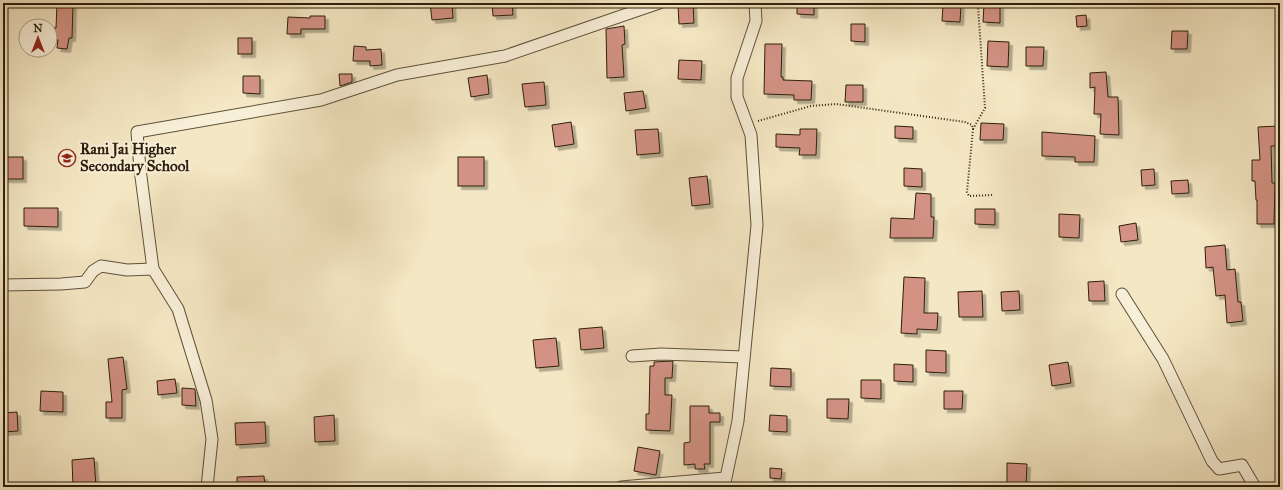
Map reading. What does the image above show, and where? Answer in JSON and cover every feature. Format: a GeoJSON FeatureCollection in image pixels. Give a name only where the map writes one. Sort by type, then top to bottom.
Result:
{"type":"FeatureCollection","features":[{"type":"Feature","properties":{"kind":"street"},"geometry":{"type":"LineString","coordinates":[[207,487],[212,440],[206,400],[178,308],[153,269],[140,169],[137,132],[321,100],[397,75],[505,56],[659,3]]}},
{"type":"Feature","properties":{"kind":"street"},"geometry":{"type":"LineString","coordinates":[[621,487],[725,483],[738,421],[757,225],[751,135],[737,97],[737,78],[756,22],[755,3]]}},
{"type":"Feature","properties":{"kind":"street"},"geometry":{"type":"LineString","coordinates":[[3,285],[80,283],[85,282],[93,271],[101,266],[127,270],[153,269]]}},
{"type":"Feature","properties":{"kind":"street"},"geometry":{"type":"LineString","coordinates":[[1122,294],[1162,359],[1212,461],[1218,469],[1242,465],[1255,487]]}},
{"type":"Feature","properties":{"kind":"street"},"geometry":{"type":"LineString","coordinates":[[632,356],[661,354],[744,357]]}},
{"type":"Feature","properties":{"kind":"path"},"geometry":{"type":"LineString","coordinates":[[975,3],[978,6],[985,108],[973,129],[967,192],[968,196],[994,195]]}},
{"type":"Feature","properties":{"kind":"path"},"geometry":{"type":"LineString","coordinates":[[747,124],[811,106],[836,104],[965,122],[972,125],[973,129]]}},
{"type":"Feature","properties":{"kind":"building"},"geometry":{"type":"Polygon","coordinates":[[[57,3],[73,3],[72,38],[69,38],[67,49],[58,48],[58,18],[56,18],[57,3]]]}},
{"type":"Feature","properties":{"kind":"building"},"geometry":{"type":"Polygon","coordinates":[[[430,3],[452,3],[453,18],[432,20],[430,3]]]}},
{"type":"Feature","properties":{"kind":"building"},"geometry":{"type":"Polygon","coordinates":[[[492,3],[512,3],[513,15],[493,16],[492,3]]]}},
{"type":"Feature","properties":{"kind":"building"},"geometry":{"type":"Polygon","coordinates":[[[797,3],[814,3],[814,15],[797,14],[797,3]]]}},
{"type":"Feature","properties":{"kind":"building"},"geometry":{"type":"Polygon","coordinates":[[[693,4],[694,23],[679,24],[678,5],[693,4]]]}},
{"type":"Feature","properties":{"kind":"building"},"geometry":{"type":"Polygon","coordinates":[[[984,4],[1000,5],[1000,23],[983,22],[984,4]]]}},
{"type":"Feature","properties":{"kind":"building"},"geometry":{"type":"Polygon","coordinates":[[[943,5],[961,5],[960,22],[942,21],[943,5]]]}},
{"type":"Feature","properties":{"kind":"building"},"geometry":{"type":"Polygon","coordinates":[[[1086,15],[1087,26],[1077,27],[1076,16],[1086,15]]]}},
{"type":"Feature","properties":{"kind":"building"},"geometry":{"type":"Polygon","coordinates":[[[310,16],[325,16],[325,29],[301,29],[301,34],[287,34],[288,17],[310,18],[310,16]]]}},
{"type":"Feature","properties":{"kind":"building"},"geometry":{"type":"Polygon","coordinates":[[[851,24],[865,24],[865,42],[851,41],[851,24]]]}},
{"type":"Feature","properties":{"kind":"building"},"geometry":{"type":"Polygon","coordinates":[[[624,26],[625,44],[622,45],[624,77],[607,78],[606,29],[624,26]]]}},
{"type":"Feature","properties":{"kind":"building"},"geometry":{"type":"Polygon","coordinates":[[[1172,31],[1188,31],[1187,49],[1171,49],[1172,31]]]}},
{"type":"Feature","properties":{"kind":"building"},"geometry":{"type":"Polygon","coordinates":[[[238,38],[252,38],[252,54],[238,54],[238,38]]]}},
{"type":"Feature","properties":{"kind":"building"},"geometry":{"type":"Polygon","coordinates":[[[988,41],[1009,42],[1008,67],[987,66],[988,41]]]}},
{"type":"Feature","properties":{"kind":"building"},"geometry":{"type":"Polygon","coordinates":[[[765,44],[782,44],[781,77],[783,77],[783,80],[812,81],[811,100],[794,100],[794,95],[764,94],[765,44]]]}},
{"type":"Feature","properties":{"kind":"building"},"geometry":{"type":"Polygon","coordinates":[[[354,46],[366,47],[366,50],[381,49],[382,65],[370,66],[370,61],[353,61],[354,46]]]}},
{"type":"Feature","properties":{"kind":"building"},"geometry":{"type":"Polygon","coordinates":[[[1026,47],[1044,47],[1043,66],[1026,66],[1026,47]]]}},
{"type":"Feature","properties":{"kind":"building"},"geometry":{"type":"Polygon","coordinates":[[[679,60],[702,61],[701,80],[678,79],[679,60]]]}},
{"type":"Feature","properties":{"kind":"building"},"geometry":{"type":"Polygon","coordinates":[[[1106,72],[1108,97],[1118,97],[1119,135],[1100,134],[1101,114],[1094,114],[1095,87],[1090,88],[1090,73],[1106,72]]]}},
{"type":"Feature","properties":{"kind":"building"},"geometry":{"type":"Polygon","coordinates":[[[339,74],[352,74],[352,82],[340,86],[339,74]]]}},
{"type":"Feature","properties":{"kind":"building"},"geometry":{"type":"Polygon","coordinates":[[[487,75],[489,94],[471,97],[468,78],[487,75]]]}},
{"type":"Feature","properties":{"kind":"building"},"geometry":{"type":"Polygon","coordinates":[[[243,76],[260,76],[260,94],[243,93],[243,76]]]}},
{"type":"Feature","properties":{"kind":"building"},"geometry":{"type":"Polygon","coordinates":[[[544,82],[546,105],[525,107],[522,84],[544,82]]]}},
{"type":"Feature","properties":{"kind":"building"},"geometry":{"type":"Polygon","coordinates":[[[846,85],[863,85],[863,102],[845,102],[846,85]]]}},
{"type":"Feature","properties":{"kind":"building"},"geometry":{"type":"Polygon","coordinates":[[[643,91],[646,108],[626,111],[624,93],[643,91]]]}},
{"type":"Feature","properties":{"kind":"building"},"geometry":{"type":"Polygon","coordinates":[[[571,122],[574,144],[555,147],[552,125],[571,122]]]}},
{"type":"Feature","properties":{"kind":"building"},"geometry":{"type":"Polygon","coordinates":[[[981,123],[1004,124],[1003,140],[980,140],[981,123]]]}},
{"type":"Feature","properties":{"kind":"building"},"geometry":{"type":"Polygon","coordinates":[[[895,126],[913,127],[913,139],[895,138],[895,126]]]}},
{"type":"Feature","properties":{"kind":"building"},"geometry":{"type":"Polygon","coordinates":[[[1279,126],[1280,146],[1271,146],[1272,183],[1275,183],[1274,224],[1257,224],[1257,200],[1255,181],[1252,181],[1252,160],[1260,160],[1258,127],[1279,126]]]}},
{"type":"Feature","properties":{"kind":"building"},"geometry":{"type":"Polygon","coordinates":[[[658,129],[660,153],[637,155],[635,130],[658,129]]]}},
{"type":"Feature","properties":{"kind":"building"},"geometry":{"type":"Polygon","coordinates":[[[800,129],[817,129],[816,155],[799,155],[800,148],[776,147],[776,134],[800,135],[800,129]]]}},
{"type":"Feature","properties":{"kind":"building"},"geometry":{"type":"Polygon","coordinates":[[[1042,132],[1095,136],[1094,162],[1075,162],[1075,157],[1042,156],[1042,132]]]}},
{"type":"Feature","properties":{"kind":"building"},"geometry":{"type":"Polygon","coordinates":[[[3,157],[23,157],[23,179],[3,179],[3,157]]]}},
{"type":"Feature","properties":{"kind":"building"},"geometry":{"type":"Polygon","coordinates":[[[458,157],[484,157],[484,186],[458,186],[458,157]]]}},
{"type":"Feature","properties":{"kind":"building"},"geometry":{"type":"Polygon","coordinates":[[[904,168],[922,169],[922,187],[904,186],[904,168]]]}},
{"type":"Feature","properties":{"kind":"building"},"geometry":{"type":"Polygon","coordinates":[[[1154,169],[1155,185],[1142,186],[1141,170],[1154,169]]]}},
{"type":"Feature","properties":{"kind":"building"},"geometry":{"type":"Polygon","coordinates":[[[707,176],[710,204],[692,206],[689,178],[707,176]]]}},
{"type":"Feature","properties":{"kind":"building"},"geometry":{"type":"Polygon","coordinates":[[[1188,180],[1189,193],[1172,194],[1171,181],[1188,180]]]}},
{"type":"Feature","properties":{"kind":"building"},"geometry":{"type":"Polygon","coordinates":[[[916,193],[931,194],[931,217],[934,217],[933,238],[890,238],[891,218],[914,219],[916,193]]]}},
{"type":"Feature","properties":{"kind":"building"},"geometry":{"type":"Polygon","coordinates":[[[24,208],[58,208],[58,227],[24,226],[24,208]]]}},
{"type":"Feature","properties":{"kind":"building"},"geometry":{"type":"Polygon","coordinates":[[[975,209],[995,209],[995,225],[975,224],[975,209]]]}},
{"type":"Feature","properties":{"kind":"building"},"geometry":{"type":"Polygon","coordinates":[[[1059,214],[1080,215],[1079,238],[1059,237],[1059,214]]]}},
{"type":"Feature","properties":{"kind":"building"},"geometry":{"type":"Polygon","coordinates":[[[1136,223],[1138,240],[1121,242],[1119,226],[1136,223]]]}},
{"type":"Feature","properties":{"kind":"building"},"geometry":{"type":"Polygon","coordinates":[[[1225,245],[1227,270],[1235,269],[1238,302],[1241,302],[1243,321],[1227,323],[1225,295],[1216,296],[1213,267],[1206,268],[1205,247],[1225,245]]]}},
{"type":"Feature","properties":{"kind":"building"},"geometry":{"type":"Polygon","coordinates":[[[904,277],[925,278],[924,313],[938,313],[937,330],[917,329],[917,334],[901,333],[904,277]]]}},
{"type":"Feature","properties":{"kind":"building"},"geometry":{"type":"Polygon","coordinates":[[[1104,281],[1105,301],[1089,301],[1088,282],[1104,281]]]}},
{"type":"Feature","properties":{"kind":"building"},"geometry":{"type":"Polygon","coordinates":[[[982,291],[983,317],[959,317],[958,292],[982,291]]]}},
{"type":"Feature","properties":{"kind":"building"},"geometry":{"type":"Polygon","coordinates":[[[1019,291],[1020,310],[1002,311],[1001,292],[1019,291]]]}},
{"type":"Feature","properties":{"kind":"building"},"geometry":{"type":"Polygon","coordinates":[[[602,327],[604,348],[581,350],[579,329],[602,327]]]}},
{"type":"Feature","properties":{"kind":"building"},"geometry":{"type":"Polygon","coordinates":[[[556,338],[559,366],[536,368],[533,340],[556,338]]]}},
{"type":"Feature","properties":{"kind":"building"},"geometry":{"type":"Polygon","coordinates":[[[926,350],[946,351],[946,373],[926,372],[926,350]]]}},
{"type":"Feature","properties":{"kind":"building"},"geometry":{"type":"Polygon","coordinates":[[[123,357],[127,389],[122,390],[122,418],[106,418],[106,402],[112,402],[108,359],[123,357]]]}},
{"type":"Feature","properties":{"kind":"building"},"geometry":{"type":"Polygon","coordinates":[[[673,361],[672,378],[665,378],[665,395],[672,395],[670,431],[646,430],[646,414],[649,414],[650,366],[654,366],[654,362],[673,361]]]}},
{"type":"Feature","properties":{"kind":"building"},"geometry":{"type":"Polygon","coordinates":[[[1068,362],[1071,383],[1052,386],[1049,365],[1068,362]]]}},
{"type":"Feature","properties":{"kind":"building"},"geometry":{"type":"Polygon","coordinates":[[[894,364],[913,365],[913,382],[894,381],[894,364]]]}},
{"type":"Feature","properties":{"kind":"building"},"geometry":{"type":"Polygon","coordinates":[[[771,368],[791,369],[791,387],[770,386],[771,368]]]}},
{"type":"Feature","properties":{"kind":"building"},"geometry":{"type":"Polygon","coordinates":[[[175,379],[177,393],[158,395],[157,381],[175,379]]]}},
{"type":"Feature","properties":{"kind":"building"},"geometry":{"type":"Polygon","coordinates":[[[861,380],[881,380],[881,399],[861,398],[861,380]]]}},
{"type":"Feature","properties":{"kind":"building"},"geometry":{"type":"Polygon","coordinates":[[[182,388],[195,389],[196,406],[182,405],[182,388]]]}},
{"type":"Feature","properties":{"kind":"building"},"geometry":{"type":"Polygon","coordinates":[[[41,391],[63,392],[63,412],[40,411],[41,391]]]}},
{"type":"Feature","properties":{"kind":"building"},"geometry":{"type":"Polygon","coordinates":[[[944,391],[963,391],[962,409],[944,409],[944,391]]]}},
{"type":"Feature","properties":{"kind":"building"},"geometry":{"type":"Polygon","coordinates":[[[827,399],[849,399],[848,419],[827,418],[827,399]]]}},
{"type":"Feature","properties":{"kind":"building"},"geometry":{"type":"Polygon","coordinates":[[[690,406],[709,406],[709,413],[720,413],[720,422],[710,422],[710,464],[704,464],[705,469],[695,469],[695,464],[684,465],[684,443],[690,442],[690,406]]]}},
{"type":"Feature","properties":{"kind":"building"},"geometry":{"type":"Polygon","coordinates":[[[17,412],[18,431],[3,432],[3,413],[17,412]]]}},
{"type":"Feature","properties":{"kind":"building"},"geometry":{"type":"Polygon","coordinates":[[[334,415],[335,441],[315,442],[314,417],[334,415]]]}},
{"type":"Feature","properties":{"kind":"building"},"geometry":{"type":"Polygon","coordinates":[[[770,415],[787,416],[787,432],[769,431],[770,415]]]}},
{"type":"Feature","properties":{"kind":"building"},"geometry":{"type":"Polygon","coordinates":[[[265,422],[266,443],[236,445],[235,423],[265,422]]]}},
{"type":"Feature","properties":{"kind":"building"},"geometry":{"type":"Polygon","coordinates":[[[638,447],[660,451],[656,475],[634,471],[638,447]]]}},
{"type":"Feature","properties":{"kind":"building"},"geometry":{"type":"Polygon","coordinates":[[[94,458],[96,487],[73,487],[72,460],[94,458]]]}},
{"type":"Feature","properties":{"kind":"building"},"geometry":{"type":"Polygon","coordinates":[[[1007,463],[1027,464],[1026,486],[1007,485],[1007,463]]]}},
{"type":"Feature","properties":{"kind":"building"},"geometry":{"type":"Polygon","coordinates":[[[770,468],[782,469],[781,479],[770,478],[770,468]]]}},
{"type":"Feature","properties":{"kind":"building"},"geometry":{"type":"Polygon","coordinates":[[[264,476],[265,487],[237,487],[237,477],[264,476]]]}},
{"type":"Feature","properties":{"kind":"place","name":"Rani Jai Higher Secondary School"},"geometry":{"type":"Point","coordinates":[67,158]}}]}
